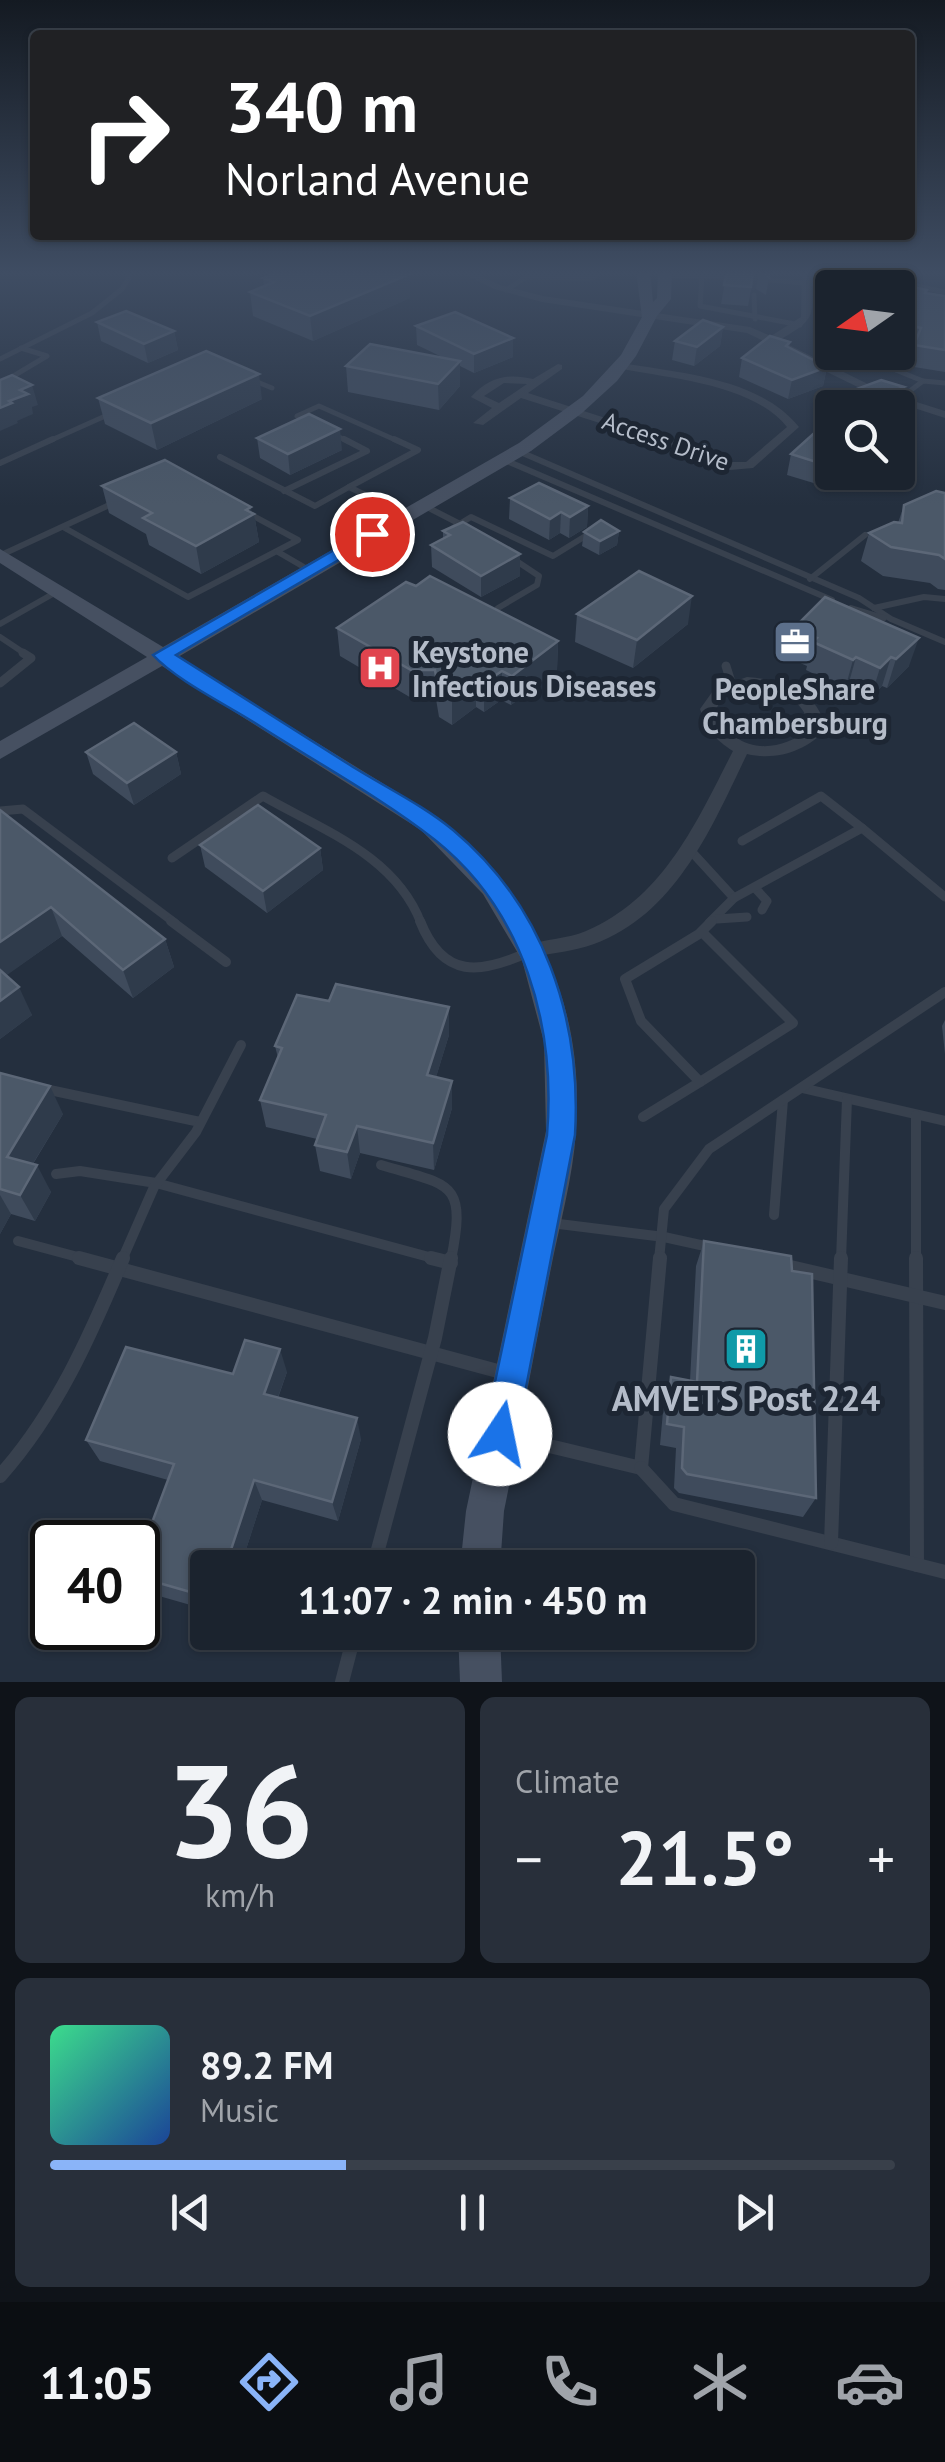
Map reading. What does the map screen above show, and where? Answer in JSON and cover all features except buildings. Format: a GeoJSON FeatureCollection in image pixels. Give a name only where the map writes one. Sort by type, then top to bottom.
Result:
{"type":"FeatureCollection","features":[{"type":"Feature","properties":{"kind":"main road"},"geometry":{"type":"LineString","coordinates":[[0,751],[510,455],[578,411],[622,366],[633,349]]}},
{"type":"Feature","properties":{"kind":"main road"},"geometry":{"type":"LineString","coordinates":[[4,562],[162,655],[444,835],[498,890],[534,950],[553,1006],[563,1071],[561,1135],[485,1511],[482,1550]]}},
{"type":"Feature","properties":{"kind":"main road"},"geometry":{"type":"LineString","coordinates":[[479,1650],[481,1682]]}},
{"type":"Feature","properties":{"kind":"street"},"geometry":{"type":"LineString","coordinates":[[794,349],[874,390]]}},
{"type":"Feature","properties":{"kind":"street","name":"Access Drive"},"geometry":{"type":"LineString","coordinates":[[578,411],[730,466],[749,465],[793,426],[787,415],[756,399],[622,366]]}},
{"type":"Feature","properties":{"kind":"street"},"geometry":{"type":"LineString","coordinates":[[479,423],[558,367]]}},
{"type":"Feature","properties":{"kind":"street"},"geometry":{"type":"LineString","coordinates":[[500,408],[476,397],[487,385],[509,377],[535,383]]}},
{"type":"Feature","properties":{"kind":"street"},"geometry":{"type":"LineString","coordinates":[[520,394],[578,411]]}},
{"type":"Feature","properties":{"kind":"street"},"geometry":{"type":"LineString","coordinates":[[915,405],[945,415]]}},
{"type":"Feature","properties":{"kind":"street"},"geometry":{"type":"LineString","coordinates":[[764,682],[796,693],[816,713],[818,728],[806,743],[792,749],[760,751],[743,747],[728,740],[710,720],[712,699],[732,685],[764,682]]}},
{"type":"Feature","properties":{"kind":"street"},"geometry":{"type":"LineString","coordinates":[[534,950],[592,937],[657,896],[691,851],[743,747]]}},
{"type":"Feature","properties":{"kind":"lane"},"geometry":{"type":"LineString","coordinates":[[0,384],[47,356],[25,349]]}},
{"type":"Feature","properties":{"kind":"lane"},"geometry":{"type":"LineString","coordinates":[[896,370],[923,381],[945,383]]}},
{"type":"Feature","properties":{"kind":"lane"},"geometry":{"type":"LineString","coordinates":[[236,373],[272,388]]}},
{"type":"Feature","properties":{"kind":"lane"},"geometry":{"type":"LineString","coordinates":[[911,390],[923,381]]}},
{"type":"Feature","properties":{"kind":"lane"},"geometry":{"type":"LineString","coordinates":[[0,462],[128,406]]}},
{"type":"Feature","properties":{"kind":"lane"},"geometry":{"type":"LineString","coordinates":[[220,457],[315,506],[418,450],[320,406],[298,416],[315,424]]}},
{"type":"Feature","properties":{"kind":"lane"},"geometry":{"type":"LineString","coordinates":[[284,490],[367,451],[332,433]]}},
{"type":"Feature","properties":{"kind":"lane"},"geometry":{"type":"LineString","coordinates":[[510,455],[812,578],[945,642]]}},
{"type":"Feature","properties":{"kind":"lane"},"geometry":{"type":"LineString","coordinates":[[510,455],[857,611],[892,619]]}},
{"type":"Feature","properties":{"kind":"lane"},"geometry":{"type":"LineString","coordinates":[[349,487],[460,524]]}},
{"type":"Feature","properties":{"kind":"lane"},"geometry":{"type":"LineString","coordinates":[[4,562],[63,526],[132,495]]}},
{"type":"Feature","properties":{"kind":"lane"},"geometry":{"type":"LineString","coordinates":[[63,526],[188,597],[298,540],[236,506]]}},
{"type":"Feature","properties":{"kind":"lane"},"geometry":{"type":"LineString","coordinates":[[468,535],[453,528],[470,517],[553,556],[594,531]]}},
{"type":"Feature","properties":{"kind":"lane"},"geometry":{"type":"LineString","coordinates":[[800,586],[865,535]]}},
{"type":"Feature","properties":{"kind":"lane"},"geometry":{"type":"LineString","coordinates":[[498,551],[539,576],[537,584],[498,608]]}},
{"type":"Feature","properties":{"kind":"lane"},"geometry":{"type":"LineString","coordinates":[[278,552],[309,570]]}},
{"type":"Feature","properties":{"kind":"lane"},"geometry":{"type":"LineString","coordinates":[[0,624],[58,591]]}},
{"type":"Feature","properties":{"kind":"lane"},"geometry":{"type":"LineString","coordinates":[[874,608],[924,597],[945,599]]}},
{"type":"Feature","properties":{"kind":"lane"},"geometry":{"type":"LineString","coordinates":[[0,637],[31,658],[0,683]]}},
{"type":"Feature","properties":{"kind":"lane"},"geometry":{"type":"LineString","coordinates":[[726,666],[732,685]]}},
{"type":"Feature","properties":{"kind":"lane"},"geometry":{"type":"LineString","coordinates":[[818,728],[879,730]]}},
{"type":"Feature","properties":{"kind":"lane"},"geometry":{"type":"LineString","coordinates":[[172,858],[263,796],[388,871],[417,906],[430,945],[454,966],[499,967],[534,950]]}},
{"type":"Feature","properties":{"kind":"lane"},"geometry":{"type":"LineString","coordinates":[[742,841],[821,796],[945,896]]}},
{"type":"Feature","properties":{"kind":"lane"},"geometry":{"type":"LineString","coordinates":[[0,811],[23,809],[226,962]]}},
{"type":"Feature","properties":{"kind":"lane"},"geometry":{"type":"LineString","coordinates":[[700,1082],[642,1021],[625,979],[702,932],[734,898],[862,828]]}},
{"type":"Feature","properties":{"kind":"lane"},"geometry":{"type":"LineString","coordinates":[[691,851],[734,898]]}},
{"type":"Feature","properties":{"kind":"lane"},"geometry":{"type":"LineString","coordinates":[[754,888],[767,901],[762,910]]}},
{"type":"Feature","properties":{"kind":"lane"},"geometry":{"type":"LineString","coordinates":[[717,919],[747,917]]}},
{"type":"Feature","properties":{"kind":"lane"},"geometry":{"type":"LineString","coordinates":[[643,1117],[793,1023],[702,932]]}},
{"type":"Feature","properties":{"kind":"lane"},"geometry":{"type":"LineString","coordinates":[[640,1468],[664,1210],[708,1149],[945,992]]}},
{"type":"Feature","properties":{"kind":"lane"},"geometry":{"type":"LineString","coordinates":[[0,1476],[38,1432],[121,1268],[156,1182],[180,1160],[241,1045]]}},
{"type":"Feature","properties":{"kind":"lane"},"geometry":{"type":"LineString","coordinates":[[36,1087],[200,1122]]}},
{"type":"Feature","properties":{"kind":"lane"},"geometry":{"type":"LineString","coordinates":[[802,1088],[945,1122]]}},
{"type":"Feature","properties":{"kind":"lane"},"geometry":{"type":"LineString","coordinates":[[831,1543],[847,1099]]}},
{"type":"Feature","properties":{"kind":"lane"},"geometry":{"type":"LineString","coordinates":[[774,1215],[783,1100]]}},
{"type":"Feature","properties":{"kind":"lane"},"geometry":{"type":"LineString","coordinates":[[916,1115],[918,1565]]}},
{"type":"Feature","properties":{"kind":"lane"},"geometry":{"type":"LineString","coordinates":[[378,1550],[431,1352],[459,1219],[454,1193],[442,1183],[382,1166]]}},
{"type":"Feature","properties":{"kind":"lane"},"geometry":{"type":"LineString","coordinates":[[56,1174],[80,1171],[156,1182],[451,1263]]}},
{"type":"Feature","properties":{"kind":"lane"},"geometry":{"type":"LineString","coordinates":[[544,1222],[664,1237],[735,1254]]}},
{"type":"Feature","properties":{"kind":"lane"},"geometry":{"type":"LineString","coordinates":[[18,1241],[512,1375]]}},
{"type":"Feature","properties":{"kind":"lane"},"geometry":{"type":"LineString","coordinates":[[770,1262],[945,1303]]}},
{"type":"Feature","properties":{"kind":"lane"},"geometry":{"type":"LineString","coordinates":[[500,1434],[640,1468],[674,1504],[945,1572]]}},
{"type":"Feature","properties":{"kind":"lane"},"geometry":{"type":"LineString","coordinates":[[342,1682],[350,1650]]}},
{"type":"Feature","properties":{"kind":"place","name":"PeopleShare Chambersburg"},"geometry":{"type":"Point","coordinates":[795,642]}},
{"type":"Feature","properties":{"kind":"place","name":"Keystone Infectious Diseases"},"geometry":{"type":"Point","coordinates":[380,668]}},
{"type":"Feature","properties":{"kind":"place","name":"AMVETS Post 224"},"geometry":{"type":"Point","coordinates":[746,1349]}},
{"type":"Feature","properties":{"kind":"route"},"geometry":{"type":"LineString","coordinates":[[372,534],[162,655],[444,835],[498,890],[534,950],[556,1018],[564,1100],[561,1135],[500,1434]]}}]}
